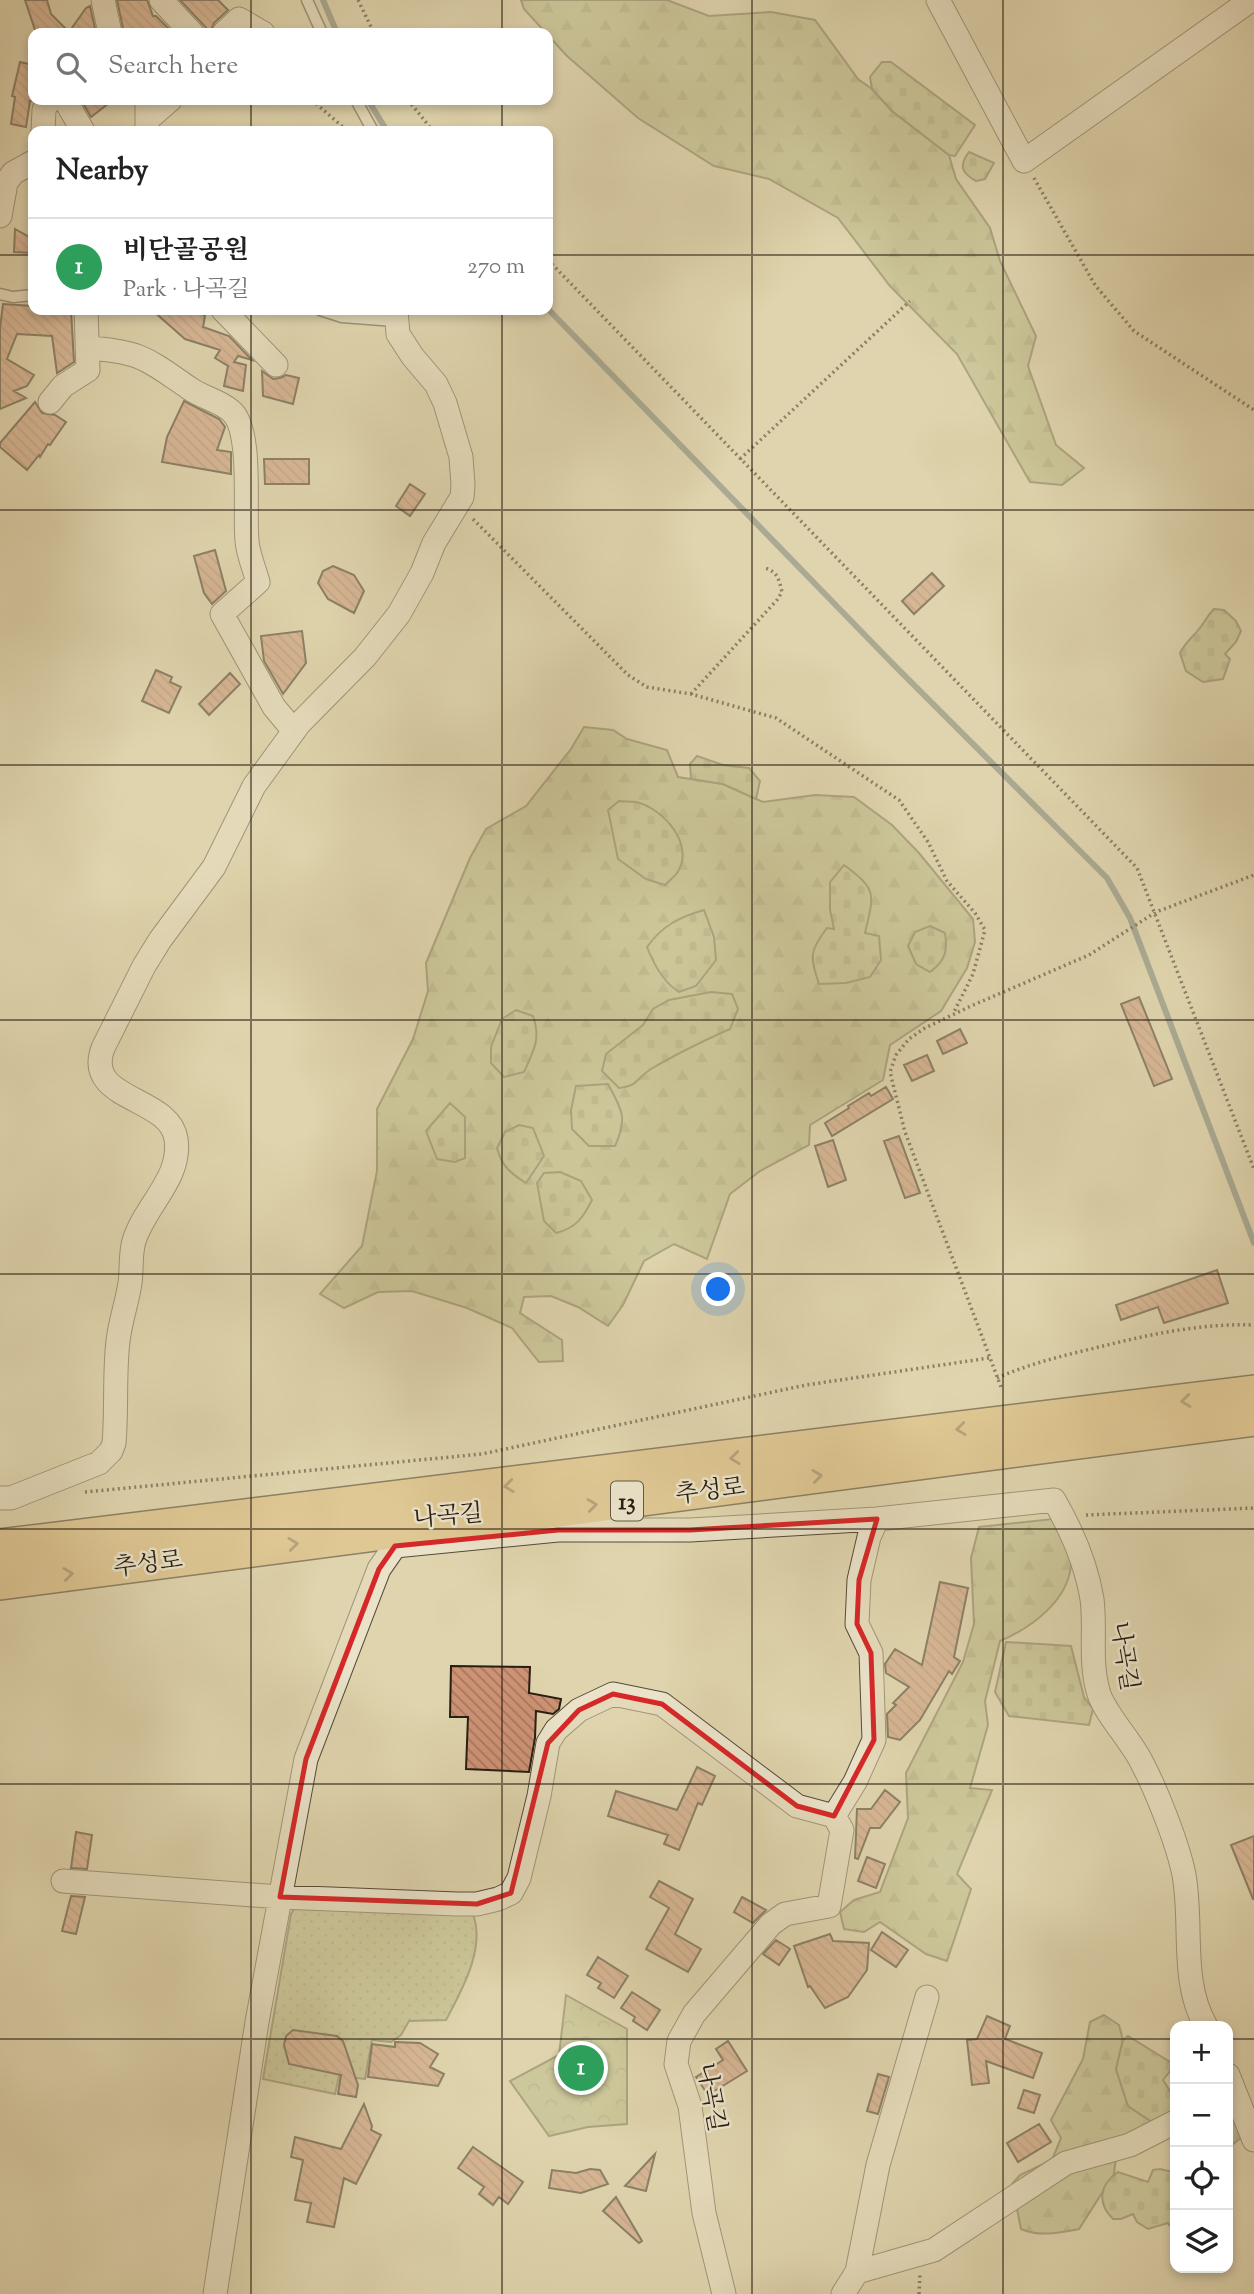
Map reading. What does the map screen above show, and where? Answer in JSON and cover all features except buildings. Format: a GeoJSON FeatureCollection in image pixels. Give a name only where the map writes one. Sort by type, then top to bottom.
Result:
{"type":"FeatureCollection","features":[{"type":"Feature","properties":{"kind":"main road","name":"추성로"},"geometry":{"type":"LineString","coordinates":[[0,1547],[1254,1393]]}},
{"type":"Feature","properties":{"kind":"main road","name":"추성로"},"geometry":{"type":"LineString","coordinates":[[0,1582],[1254,1418]]}},
{"type":"Feature","properties":{"kind":"street"},"geometry":{"type":"LineString","coordinates":[[103,0],[109,28]]}},
{"type":"Feature","properties":{"kind":"street"},"geometry":{"type":"LineString","coordinates":[[161,0],[187,28]]}},
{"type":"Feature","properties":{"kind":"street"},"geometry":{"type":"LineString","coordinates":[[938,0],[1024,161],[1251,0]]}},
{"type":"Feature","properties":{"kind":"street"},"geometry":{"type":"LineString","coordinates":[[229,28],[239,19],[254,28]]}},
{"type":"Feature","properties":{"kind":"street"},"geometry":{"type":"LineString","coordinates":[[43,126],[46,105]]}},
{"type":"Feature","properties":{"kind":"street"},"geometry":{"type":"LineString","coordinates":[[68,105],[80,126]]}},
{"type":"Feature","properties":{"kind":"street"},"geometry":{"type":"LineString","coordinates":[[147,117],[163,105]]}},
{"type":"Feature","properties":{"kind":"street"},"geometry":{"type":"LineString","coordinates":[[0,216],[6,183],[13,173],[28,165]]}},
{"type":"Feature","properties":{"kind":"street"},"geometry":{"type":"LineString","coordinates":[[50,402],[63,386],[89,370],[86,315]]}},
{"type":"Feature","properties":{"kind":"street"},"geometry":{"type":"LineString","coordinates":[[228,315],[276,365]]}},
{"type":"Feature","properties":{"kind":"street"},"geometry":{"type":"LineString","coordinates":[[0,1498],[11,1498],[82,1471],[99,1463],[111,1451],[115,1432],[118,1342],[129,1286],[132,1247],[141,1224],[174,1168],[177,1141],[175,1131],[162,1114],[127,1097],[106,1079],[100,1067],[100,1058],[144,966],[174,919],[214,867],[254,786],[312,710],[386,632],[410,597],[434,543],[462,497],[463,471],[445,403],[432,377],[404,344],[395,315]]}},
{"type":"Feature","properties":{"kind":"street"},"geometry":{"type":"LineString","coordinates":[[88,348],[141,356],[235,415],[245,442],[247,543],[258,582],[222,614],[274,707],[295,731]]}},
{"type":"Feature","properties":{"kind":"street","name":"나곡길"},"geometry":{"type":"LineString","coordinates":[[215,2294],[257,2022],[306,1759],[379,1569],[395,1546],[558,1531],[690,1530],[877,1519],[1054,1500],[1077,1542],[1092,1599],[1092,1649],[1099,1695],[1141,1760],[1166,1818],[1184,1875],[1191,1975],[1203,2021]]}},
{"type":"Feature","properties":{"kind":"street"},"geometry":{"type":"LineString","coordinates":[[63,1881],[280,1897],[477,1904],[498,1899],[511,1893],[519,1878],[539,1797],[548,1742],[556,1730],[579,1710],[613,1694],[662,1704],[797,1806],[834,1816],[855,1782],[874,1740],[871,1653],[857,1624],[859,1580],[869,1537],[877,1519]]}},
{"type":"Feature","properties":{"kind":"street","name":"나곡길"},"geometry":{"type":"LineString","coordinates":[[724,2294],[704,2213],[690,2106],[676,2064],[680,2041],[694,2014],[771,1924],[785,1914],[829,1906],[842,1830],[834,1816]]}},
{"type":"Feature","properties":{"kind":"street"},"geometry":{"type":"LineString","coordinates":[[843,2294],[856,2272],[878,2165],[927,1997]]}},
{"type":"Feature","properties":{"kind":"street"},"geometry":{"type":"LineString","coordinates":[[1229,2084],[1254,2140]]}},
{"type":"Feature","properties":{"kind":"street"},"geometry":{"type":"LineString","coordinates":[[856,2272],[934,2250],[1066,2163],[1129,2145],[1170,2125]]}},
{"type":"Feature","properties":{"kind":"lane"},"geometry":{"type":"LineString","coordinates":[[307,0],[320,28]]}},
{"type":"Feature","properties":{"kind":"lane"},"geometry":{"type":"LineString","coordinates":[[359,105],[370,126]]}},
{"type":"Feature","properties":{"kind":"lane"},"geometry":{"type":"LineString","coordinates":[[0,294],[13,297],[28,296]]}},
{"type":"Feature","properties":{"kind":"lane"},"geometry":{"type":"LineString","coordinates":[[336,315],[359,320],[395,315]]}},
{"type":"Feature","properties":{"kind":"path"},"geometry":{"type":"LineString","coordinates":[[358,0],[372,28]]}},
{"type":"Feature","properties":{"kind":"path"},"geometry":{"type":"LineString","coordinates":[[318,105],[342,126]]}},
{"type":"Feature","properties":{"kind":"path"},"geometry":{"type":"LineString","coordinates":[[412,105],[429,126]]}},
{"type":"Feature","properties":{"kind":"path"},"geometry":{"type":"LineString","coordinates":[[1024,161],[1095,285],[1134,331],[1254,410]]}},
{"type":"Feature","properties":{"kind":"path"},"geometry":{"type":"LineString","coordinates":[[553,265],[1137,868],[1254,1169]]}},
{"type":"Feature","properties":{"kind":"path"},"geometry":{"type":"LineString","coordinates":[[740,458],[910,301]]}},
{"type":"Feature","properties":{"kind":"path"},"geometry":{"type":"LineString","coordinates":[[457,509],[468,513],[628,675],[647,687],[691,694],[776,718],[899,800],[928,842],[947,881],[975,913],[985,930],[974,974],[953,1014]]}},
{"type":"Feature","properties":{"kind":"path"},"geometry":{"type":"LineString","coordinates":[[691,694],[782,592],[778,577],[773,570],[765,568]]}},
{"type":"Feature","properties":{"kind":"path"},"geometry":{"type":"LineString","coordinates":[[1001,1387],[905,1132],[890,1072],[896,1055],[909,1040],[925,1028],[1089,955],[1156,912],[1254,875]]}},
{"type":"Feature","properties":{"kind":"path"},"geometry":{"type":"LineString","coordinates":[[997,1378],[1021,1367],[1146,1335],[1223,1324],[1254,1325]]}},
{"type":"Feature","properties":{"kind":"path"},"geometry":{"type":"LineString","coordinates":[[76,1493],[482,1454],[806,1385],[989,1358]]}},
{"type":"Feature","properties":{"kind":"path"},"geometry":{"type":"LineString","coordinates":[[1063,1516],[1254,1508]]}},
{"type":"Feature","properties":{"kind":"highlighted area"},"geometry":{"type":"Polygon","coordinates":[[[877,1519],[859,1580],[857,1624],[871,1653],[874,1740],[834,1816],[797,1806],[662,1704],[613,1694],[579,1710],[548,1743],[511,1893],[477,1904],[280,1897],[306,1759],[379,1569],[395,1546],[558,1530],[690,1530],[877,1519]]]}},
{"type":"Feature","properties":{"kind":"green space"},"geometry":{"type":"Polygon","coordinates":[[[521,0],[667,0],[709,16],[771,12],[815,20],[858,79],[872,89],[892,111],[949,155],[956,179],[990,228],[1000,261],[1036,336],[1028,366],[1056,445],[1084,468],[1062,485],[1030,482],[957,354],[890,286],[838,218],[769,179],[714,166],[638,118],[567,56],[553,41],[553,28],[541,28],[524,9],[521,0]]]}},
{"type":"Feature","properties":{"kind":"green space"},"geometry":{"type":"Polygon","coordinates":[[[882,62],[891,62],[975,125],[955,156],[949,155],[892,111],[872,89],[870,77],[882,62]]]}},
{"type":"Feature","properties":{"kind":"green space"},"geometry":{"type":"Polygon","coordinates":[[[969,152],[994,163],[985,179],[976,181],[965,172],[963,165],[969,152]]]}},
{"type":"Feature","properties":{"kind":"green space"},"geometry":{"type":"Polygon","coordinates":[[[1214,609],[1224,610],[1236,621],[1241,631],[1236,642],[1225,654],[1230,659],[1223,679],[1203,682],[1186,671],[1180,653],[1214,609]]]}},
{"type":"Feature","properties":{"kind":"green space"},"geometry":{"type":"Polygon","coordinates":[[[584,727],[613,730],[627,739],[667,750],[678,777],[723,784],[763,802],[815,795],[854,797],[892,825],[919,853],[973,919],[975,942],[967,968],[941,1011],[890,1045],[883,1080],[810,1125],[809,1145],[760,1171],[730,1194],[707,1259],[674,1244],[644,1261],[623,1305],[608,1326],[578,1307],[551,1296],[524,1297],[520,1313],[562,1340],[563,1361],[539,1362],[512,1328],[467,1308],[412,1291],[378,1292],[344,1308],[320,1294],[362,1246],[377,1171],[377,1109],[413,1039],[428,991],[426,963],[470,858],[486,829],[526,806],[571,749],[584,727]]]}},
{"type":"Feature","properties":{"kind":"green space"},"geometry":{"type":"Polygon","coordinates":[[[697,756],[723,765],[749,768],[760,781],[756,799],[723,784],[691,779],[690,764],[697,756]]]}},
{"type":"Feature","properties":{"kind":"green space"},"geometry":{"type":"Polygon","coordinates":[[[619,801],[636,802],[646,806],[674,829],[682,851],[682,862],[677,873],[665,885],[646,879],[618,859],[608,810],[619,801]]]}},
{"type":"Feature","properties":{"kind":"green space"},"geometry":{"type":"Polygon","coordinates":[[[844,865],[863,881],[871,894],[865,933],[879,936],[881,960],[870,977],[846,983],[819,984],[813,960],[814,949],[827,928],[834,929],[830,910],[830,882],[844,865]]]}},
{"type":"Feature","properties":{"kind":"green space"},"geometry":{"type":"Polygon","coordinates":[[[704,910],[714,937],[716,960],[696,986],[679,992],[660,972],[647,947],[672,923],[704,910]]]}},
{"type":"Feature","properties":{"kind":"green space"},"geometry":{"type":"Polygon","coordinates":[[[930,926],[945,933],[946,945],[942,960],[930,972],[916,964],[908,946],[915,932],[930,926]]]}},
{"type":"Feature","properties":{"kind":"green space"},"geometry":{"type":"Polygon","coordinates":[[[711,992],[732,994],[738,1009],[730,1029],[660,1063],[631,1085],[619,1088],[602,1071],[606,1054],[643,1025],[653,1009],[669,1000],[711,992]]]}},
{"type":"Feature","properties":{"kind":"green space"},"geometry":{"type":"Polygon","coordinates":[[[516,1010],[533,1016],[535,1044],[524,1072],[504,1077],[491,1063],[491,1047],[502,1019],[516,1010]]]}},
{"type":"Feature","properties":{"kind":"green space"},"geometry":{"type":"Polygon","coordinates":[[[608,1084],[622,1114],[619,1136],[615,1146],[589,1146],[572,1129],[571,1110],[576,1086],[608,1084]]]}},
{"type":"Feature","properties":{"kind":"green space"},"geometry":{"type":"Polygon","coordinates":[[[450,1103],[465,1117],[465,1158],[455,1162],[437,1159],[426,1131],[450,1103]]]}},
{"type":"Feature","properties":{"kind":"green space"},"geometry":{"type":"Polygon","coordinates":[[[519,1125],[533,1128],[544,1156],[526,1183],[507,1168],[497,1148],[505,1132],[519,1125]]]}},
{"type":"Feature","properties":{"kind":"green space"},"geometry":{"type":"Polygon","coordinates":[[[560,1172],[581,1181],[592,1200],[578,1221],[556,1233],[544,1221],[537,1183],[544,1173],[560,1172]]]}},
{"type":"Feature","properties":{"kind":"green space"},"geometry":{"type":"Polygon","coordinates":[[[1053,1519],[1069,1553],[1071,1565],[1068,1578],[1063,1590],[1046,1612],[1024,1629],[1000,1641],[985,1701],[988,1725],[970,1788],[992,1790],[957,1874],[971,1889],[947,1961],[926,1954],[880,1922],[864,1932],[844,1929],[840,1912],[854,1900],[880,1892],[908,1818],[906,1773],[963,1662],[974,1624],[971,1558],[979,1527],[1053,1519]]]}},
{"type":"Feature","properties":{"kind":"green space"},"geometry":{"type":"Polygon","coordinates":[[[1006,1642],[1071,1646],[1084,1697],[1093,1709],[1089,1725],[1009,1716],[995,1692],[1006,1642]]]}},
{"type":"Feature","properties":{"kind":"green space"},"geometry":{"type":"Polygon","coordinates":[[[296,1906],[472,1912],[476,1925],[477,1939],[471,1968],[446,2020],[409,2021],[401,2035],[391,2042],[372,2040],[365,2079],[339,2076],[335,2094],[263,2079],[291,1914],[296,1906]]]}},
{"type":"Feature","properties":{"kind":"green space"},"geometry":{"type":"Polygon","coordinates":[[[566,1995],[627,2029],[627,2124],[588,2127],[549,2136],[510,2081],[559,2055],[566,1995]]]}},
{"type":"Feature","properties":{"kind":"green space"},"geometry":{"type":"Polygon","coordinates":[[[1104,2015],[1119,2025],[1123,2040],[1116,2069],[1128,2106],[1152,2122],[1116,2157],[1114,2174],[1079,2229],[1042,2234],[1021,2229],[1012,2184],[1020,2175],[1052,2160],[1061,2138],[1051,2120],[1083,2059],[1090,2022],[1104,2015]]]}},
{"type":"Feature","properties":{"kind":"green space"},"geometry":{"type":"Polygon","coordinates":[[[1128,2036],[1170,2062],[1170,2071],[1163,2080],[1170,2091],[1170,2113],[1152,2122],[1128,2106],[1116,2069],[1123,2040],[1128,2036]]]}},
{"type":"Feature","properties":{"kind":"green space"},"geometry":{"type":"Polygon","coordinates":[[[1233,2116],[1241,2138],[1233,2144],[1233,2116]]]}},
{"type":"Feature","properties":{"kind":"green space"},"geometry":{"type":"Polygon","coordinates":[[[1153,2170],[1170,2171],[1170,2226],[1168,2223],[1148,2229],[1137,2222],[1133,2214],[1113,2219],[1103,2201],[1102,2194],[1107,2183],[1118,2172],[1148,2182],[1153,2170]]]}},
{"type":"Feature","properties":{"kind":"waterway"},"geometry":{"type":"LineString","coordinates":[[323,0],[335,28]]}},
{"type":"Feature","properties":{"kind":"waterway"},"geometry":{"type":"LineString","coordinates":[[371,105],[384,126]]}},
{"type":"Feature","properties":{"kind":"waterway"},"geometry":{"type":"LineString","coordinates":[[553,314],[894,665],[1107,878],[1130,918],[1254,1243]]}},
{"type":"Feature","properties":{"kind":"place","name":"비단골공원"},"geometry":{"type":"Point","coordinates":[581,2068]}}]}
